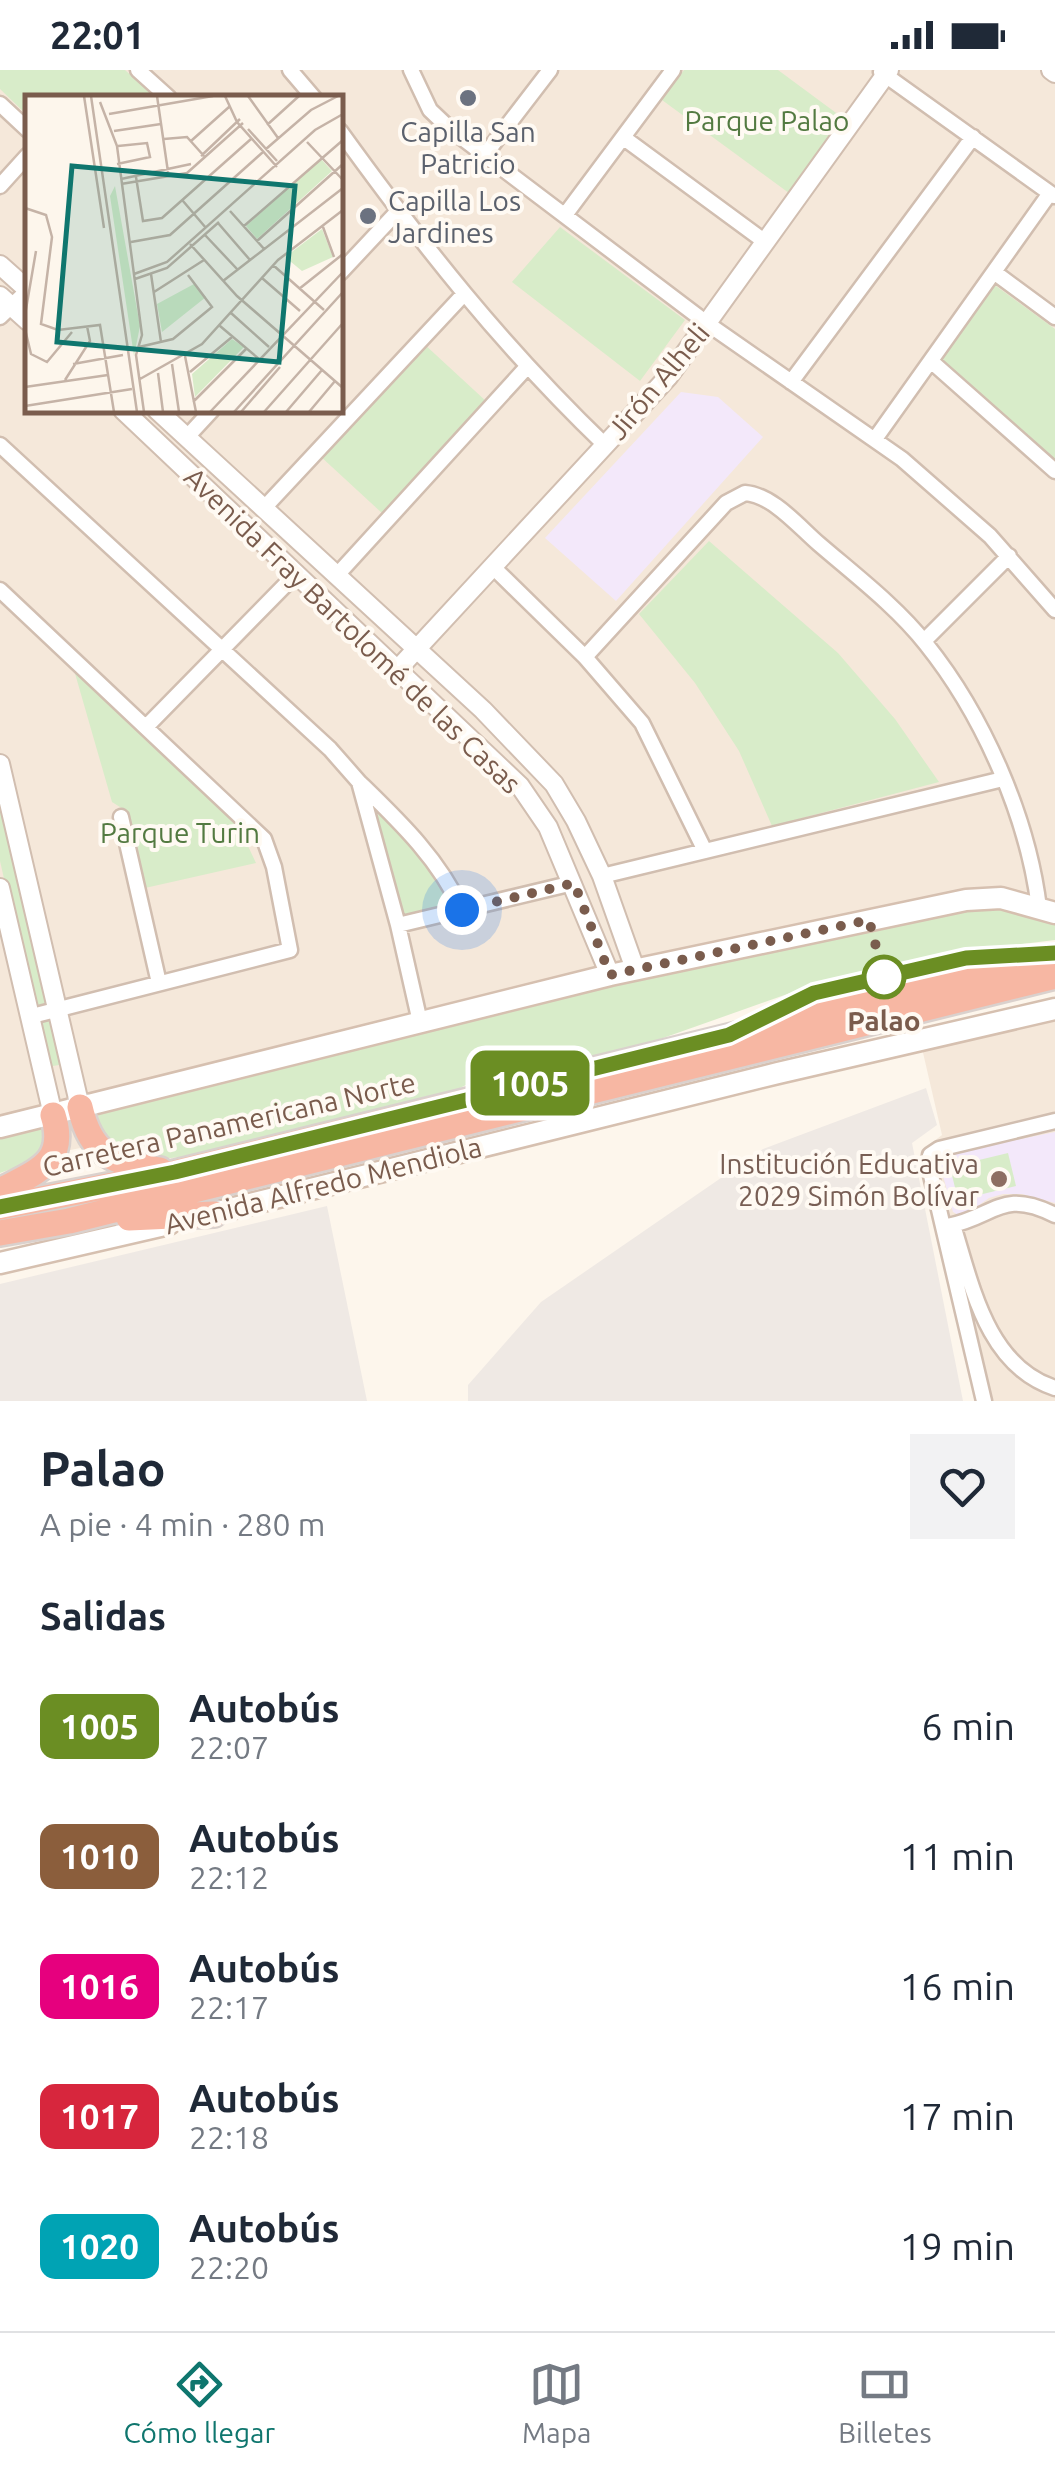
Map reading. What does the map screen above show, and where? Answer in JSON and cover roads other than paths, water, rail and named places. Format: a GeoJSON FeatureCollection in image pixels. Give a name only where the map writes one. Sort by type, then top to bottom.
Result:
{"type":"FeatureCollection","features":[{"type":"Feature","properties":{"kind":"highway","name":"Carretera Panamericana Norte"},"geometry":{"type":"LineString","coordinates":[[0,1207],[175,1172],[1055,957]]}},
{"type":"Feature","properties":{"kind":"highway","name":"Carretera Panamericana Norte"},"geometry":{"type":"LineString","coordinates":[[0,1233],[69,1221],[1055,976]]}},
{"type":"Feature","properties":{"kind":"highway"},"geometry":{"type":"LineString","coordinates":[[80,1106],[90,1138],[99,1149],[127,1164],[175,1172]]}},
{"type":"Feature","properties":{"kind":"highway"},"geometry":{"type":"LineString","coordinates":[[0,1191],[32,1174],[54,1156],[59,1141],[53,1114]]}},
{"type":"Feature","properties":{"kind":"highway"},"geometry":{"type":"LineString","coordinates":[[69,1221],[214,1214]]}},
{"type":"Feature","properties":{"kind":"main road"},"geometry":{"type":"LineString","coordinates":[[0,1126],[610,975],[966,900],[1001,898],[1047,911]]}},
{"type":"Feature","properties":{"kind":"main road","name":"Avenida Alfredo Mendiola"},"geometry":{"type":"LineString","coordinates":[[0,1263],[1055,1009]]}},
{"type":"Feature","properties":{"kind":"street"},"geometry":{"type":"LineString","coordinates":[[138,70],[166,95]]}},
{"type":"Feature","properties":{"kind":"street"},"geometry":{"type":"LineString","coordinates":[[290,70],[311,95]]}},
{"type":"Feature","properties":{"kind":"street"},"geometry":{"type":"LineString","coordinates":[[411,70],[430,110],[484,156],[941,492],[1009,556],[1055,610]]}},
{"type":"Feature","properties":{"kind":"street"},"geometry":{"type":"LineString","coordinates":[[484,156],[550,70]]}},
{"type":"Feature","properties":{"kind":"street"},"geometry":{"type":"LineString","coordinates":[[564,214],[673,70]]}},
{"type":"Feature","properties":{"kind":"street"},"geometry":{"type":"LineString","coordinates":[[874,440],[1053,195],[885,72]]}},
{"type":"Feature","properties":{"kind":"street","name":"Jirón Alheli"},"geometry":{"type":"LineString","coordinates":[[398,669],[668,376],[885,72]]}},
{"type":"Feature","properties":{"kind":"street"},"geometry":{"type":"LineString","coordinates":[[0,104],[25,127]]}},
{"type":"Feature","properties":{"kind":"street"},"geometry":{"type":"LineString","coordinates":[[342,134],[463,295],[526,368],[605,445]]}},
{"type":"Feature","properties":{"kind":"street"},"geometry":{"type":"LineString","coordinates":[[791,382],[973,137]]}},
{"type":"Feature","properties":{"kind":"street"},"geometry":{"type":"LineString","coordinates":[[624,138],[764,241]]}},
{"type":"Feature","properties":{"kind":"street"},"geometry":{"type":"LineString","coordinates":[[0,186],[25,158]]}},
{"type":"Feature","properties":{"kind":"street"},"geometry":{"type":"LineString","coordinates":[[343,265],[398,211]]}},
{"type":"Feature","properties":{"kind":"street"},"geometry":{"type":"LineString","coordinates":[[0,265],[25,287]]}},
{"type":"Feature","properties":{"kind":"street"},"geometry":{"type":"LineString","coordinates":[[994,272],[1055,317]]}},
{"type":"Feature","properties":{"kind":"street"},"geometry":{"type":"LineString","coordinates":[[4,306],[25,292]]}},
{"type":"Feature","properties":{"kind":"street"},"geometry":{"type":"LineString","coordinates":[[265,508],[463,295]]}},
{"type":"Feature","properties":{"kind":"street"},"geometry":{"type":"LineString","coordinates":[[932,362],[1055,472]]}},
{"type":"Feature","properties":{"kind":"street"},"geometry":{"type":"LineString","coordinates":[[338,574],[526,368]]}},
{"type":"Feature","properties":{"kind":"street","name":"Avenida Fray Bartolomé de las Casas"},"geometry":{"type":"LineString","coordinates":[[125,412],[520,786],[548,826],[610,975]]}},
{"type":"Feature","properties":{"kind":"street","name":"Avenida Fray Bartolomé de las Casas"},"geometry":{"type":"LineString","coordinates":[[160,412],[484,710],[554,784],[602,876],[635,970]]}},
{"type":"Feature","properties":{"kind":"street"},"geometry":{"type":"LineString","coordinates":[[187,437],[210,412]]}},
{"type":"Feature","properties":{"kind":"street"},"geometry":{"type":"LineString","coordinates":[[0,446],[330,749],[412,833],[454,892],[462,910]]}},
{"type":"Feature","properties":{"kind":"street"},"geometry":{"type":"LineString","coordinates":[[586,657],[726,503],[745,493],[765,499],[924,641],[972,710],[1003,779],[1047,911]]}},
{"type":"Feature","properties":{"kind":"street"},"geometry":{"type":"LineString","coordinates":[[924,641],[1009,556]]}},
{"type":"Feature","properties":{"kind":"street"},"geometry":{"type":"LineString","coordinates":[[492,566],[586,657],[642,723],[705,851]]}},
{"type":"Feature","properties":{"kind":"street"},"geometry":{"type":"LineString","coordinates":[[147,726],[297,573]]}},
{"type":"Feature","properties":{"kind":"street"},"geometry":{"type":"LineString","coordinates":[[0,590],[264,838],[274,866],[290,950],[32,1016]]}},
{"type":"Feature","properties":{"kind":"street"},"geometry":{"type":"LineString","coordinates":[[0,764],[80,1106]]}},
{"type":"Feature","properties":{"kind":"street"},"geometry":{"type":"LineString","coordinates":[[602,876],[1003,779]]}},
{"type":"Feature","properties":{"kind":"street"},"geometry":{"type":"LineString","coordinates":[[359,782],[420,1022]]}},
{"type":"Feature","properties":{"kind":"street"},"geometry":{"type":"LineString","coordinates":[[121,817],[159,983]]}},
{"type":"Feature","properties":{"kind":"street"},"geometry":{"type":"LineString","coordinates":[[398,925],[574,883]]}},
{"type":"Feature","properties":{"kind":"street"},"geometry":{"type":"LineString","coordinates":[[0,888],[53,1114]]}},
{"type":"Feature","properties":{"kind":"street"},"geometry":{"type":"LineString","coordinates":[[1055,1121],[939,1149],[930,1155],[929,1167],[948,1226],[1000,1350],[1019,1370],[1055,1388]]}},
{"type":"Feature","properties":{"kind":"street"},"geometry":{"type":"LineString","coordinates":[[948,1226],[1000,1204],[1014,1203],[1055,1215]]}},
{"type":"Feature","properties":{"kind":"street"},"geometry":{"type":"LineString","coordinates":[[948,1226],[984,1401]]}},
{"type":"Feature","properties":{"kind":"place","name":"Capilla San Patricio"},"geometry":{"type":"Point","coordinates":[468,98]}},
{"type":"Feature","properties":{"kind":"place","name":"Capilla Los Jardines"},"geometry":{"type":"Point","coordinates":[368,216]}},
{"type":"Feature","properties":{"kind":"place","name":"Palao"},"geometry":{"type":"Point","coordinates":[884,977]}},
{"type":"Feature","properties":{"kind":"place","name":"Institución Educativa 2029 Simón Bolívar"},"geometry":{"type":"Point","coordinates":[999,1179]}},
{"type":"Feature","properties":{"kind":"park label","name":"Parque Palao"},"geometry":{"type":"Point","coordinates":[767,120]}},
{"type":"Feature","properties":{"kind":"park label","name":"Parque Turin"},"geometry":{"type":"Point","coordinates":[180,832]}}]}
